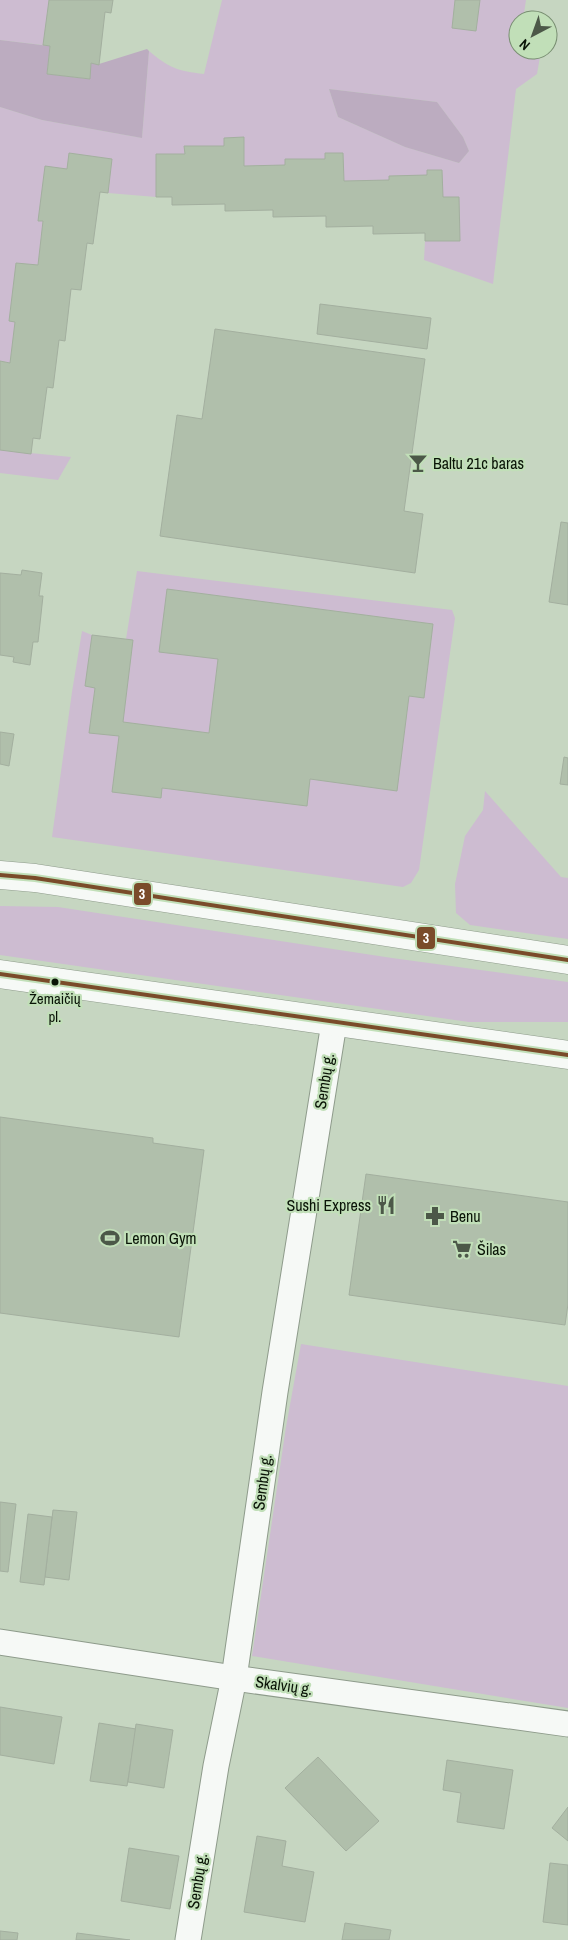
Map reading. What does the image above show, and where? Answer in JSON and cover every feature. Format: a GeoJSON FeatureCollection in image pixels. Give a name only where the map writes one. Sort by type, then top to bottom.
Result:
{"type":"FeatureCollection","features":[{"type":"Feature","properties":{"kind":"main road"},"geometry":{"type":"LineString","coordinates":[[0,874],[568,960]]}},
{"type":"Feature","properties":{"kind":"main road"},"geometry":{"type":"LineString","coordinates":[[0,974],[568,1055]]}},
{"type":"Feature","properties":{"kind":"street","name":"Sembų g."},"geometry":{"type":"LineString","coordinates":[[188,1940],[216,1766],[234,1678],[275,1392],[334,1022]]}},
{"type":"Feature","properties":{"kind":"street","name":"Skalvių g."},"geometry":{"type":"LineString","coordinates":[[0,1642],[234,1678],[568,1724]]}},
{"type":"Feature","properties":{"kind":"shaded area"},"geometry":{"type":"Polygon","coordinates":[[[0,0],[49,0],[43,45],[0,40],[0,0]]]}},
{"type":"Feature","properties":{"kind":"shaded area"},"geometry":{"type":"Polygon","coordinates":[[[222,0],[455,0],[452,27],[476,31],[480,0],[526,0],[524,10],[508,10],[508,60],[539,60],[537,74],[516,89],[493,284],[424,260],[425,241],[460,241],[459,198],[443,197],[442,170],[427,170],[427,175],[389,176],[389,180],[344,181],[343,153],[325,153],[325,159],[286,159],[285,165],[244,166],[244,137],[225,138],[224,146],[184,146],[185,154],[156,154],[156,197],[108,193],[112,159],[69,153],[67,169],[39,221],[43,221],[38,265],[16,263],[9,321],[15,322],[10,363],[0,361],[0,107],[42,120],[142,138],[149,51],[174,68],[204,74],[222,0]],[[329,89],[338,117],[405,147],[459,163],[469,151],[463,137],[437,102],[329,89]]]}},
{"type":"Feature","properties":{"kind":"shaded area"},"geometry":{"type":"Polygon","coordinates":[[[0,40],[50,46],[47,74],[89,79],[91,63],[99,64],[147,49],[149,51],[142,138],[42,120],[0,107],[0,40]]]}},
{"type":"Feature","properties":{"kind":"shaded area"},"geometry":{"type":"Polygon","coordinates":[[[329,89],[437,102],[463,137],[469,151],[459,163],[405,147],[338,117],[329,89]]]}},
{"type":"Feature","properties":{"kind":"shaded area"},"geometry":{"type":"Polygon","coordinates":[[[0,450],[71,457],[58,480],[0,473],[0,450]]]}},
{"type":"Feature","properties":{"kind":"shaded area"},"geometry":{"type":"Polygon","coordinates":[[[137,571],[452,610],[455,618],[419,870],[411,883],[403,887],[52,837],[82,631],[92,635],[85,686],[95,688],[89,733],[119,736],[112,792],[160,798],[162,788],[307,806],[310,779],[397,790],[409,696],[424,698],[433,624],[167,589],[218,659],[209,733],[123,722],[133,641],[126,639],[137,571]]]}},
{"type":"Feature","properties":{"kind":"shaded area"},"geometry":{"type":"Polygon","coordinates":[[[485,791],[561,877],[568,878],[568,939],[470,925],[456,913],[455,884],[465,836],[483,810],[485,791]]]}},
{"type":"Feature","properties":{"kind":"shaded area"},"geometry":{"type":"Polygon","coordinates":[[[0,906],[58,907],[392,958],[568,982],[568,1022],[469,1022],[0,955],[0,906]]]}},
{"type":"Feature","properties":{"kind":"shaded area"},"geometry":{"type":"Polygon","coordinates":[[[301,1344],[568,1386],[568,1708],[252,1656],[286,1427],[301,1344]]]}},
{"type":"Feature","properties":{"kind":"building"},"geometry":{"type":"Polygon","coordinates":[[[49,0],[113,0],[111,13],[105,12],[99,65],[91,63],[90,79],[47,74],[50,46],[43,45],[49,0]]]}},
{"type":"Feature","properties":{"kind":"building"},"geometry":{"type":"Polygon","coordinates":[[[455,0],[480,0],[476,31],[452,28],[455,0]]]}},
{"type":"Feature","properties":{"kind":"building"},"geometry":{"type":"Polygon","coordinates":[[[244,137],[244,166],[285,165],[285,159],[325,159],[325,153],[343,153],[344,181],[389,180],[389,176],[427,175],[427,170],[442,170],[443,197],[459,197],[460,241],[425,241],[425,233],[373,234],[373,226],[326,227],[326,216],[273,217],[273,210],[225,211],[225,204],[172,205],[172,197],[156,197],[156,154],[185,154],[184,146],[224,146],[224,138],[244,137]]]}},
{"type":"Feature","properties":{"kind":"building"},"geometry":{"type":"Polygon","coordinates":[[[69,153],[112,159],[108,193],[100,192],[93,244],[87,243],[81,290],[71,289],[65,341],[59,340],[53,388],[47,387],[40,439],[33,438],[31,454],[0,450],[0,361],[10,363],[15,322],[9,321],[16,263],[38,265],[43,221],[38,221],[45,166],[67,169],[69,153]]]}},
{"type":"Feature","properties":{"kind":"building"},"geometry":{"type":"Polygon","coordinates":[[[320,304],[431,318],[427,349],[317,334],[320,304]]]}},
{"type":"Feature","properties":{"kind":"building"},"geometry":{"type":"Polygon","coordinates":[[[215,329],[425,359],[404,511],[423,514],[415,573],[160,536],[177,415],[202,419],[215,329]]]}},
{"type":"Feature","properties":{"kind":"building"},"geometry":{"type":"Polygon","coordinates":[[[561,522],[568,523],[568,605],[549,602],[561,522]]]}},
{"type":"Feature","properties":{"kind":"building"},"geometry":{"type":"Polygon","coordinates":[[[22,570],[42,573],[39,596],[43,596],[38,642],[33,642],[30,665],[13,662],[14,657],[0,655],[0,573],[21,575],[22,570]]]}},
{"type":"Feature","properties":{"kind":"building"},"geometry":{"type":"Polygon","coordinates":[[[167,589],[433,624],[424,698],[409,696],[397,791],[310,779],[307,806],[162,788],[161,798],[112,792],[119,736],[89,733],[95,688],[85,686],[92,635],[133,640],[123,722],[209,733],[218,659],[159,652],[167,589]]]}},
{"type":"Feature","properties":{"kind":"building"},"geometry":{"type":"Polygon","coordinates":[[[0,732],[14,734],[9,766],[0,764],[0,732]]]}},
{"type":"Feature","properties":{"kind":"building"},"geometry":{"type":"Polygon","coordinates":[[[564,757],[568,758],[568,785],[560,784],[564,757]]]}},
{"type":"Feature","properties":{"kind":"building"},"geometry":{"type":"Polygon","coordinates":[[[0,1117],[153,1138],[153,1143],[204,1150],[179,1337],[0,1313],[0,1117]]]}},
{"type":"Feature","properties":{"kind":"building","name":"Šilas"},"geometry":{"type":"Polygon","coordinates":[[[366,1174],[568,1202],[568,1304],[565,1325],[349,1295],[366,1174]]]}},
{"type":"Feature","properties":{"kind":"building"},"geometry":{"type":"Polygon","coordinates":[[[0,1502],[16,1504],[8,1572],[0,1571],[0,1502]]]}},
{"type":"Feature","properties":{"kind":"building"},"geometry":{"type":"Polygon","coordinates":[[[53,1510],[77,1512],[69,1580],[45,1577],[53,1510]]]}},
{"type":"Feature","properties":{"kind":"building"},"geometry":{"type":"Polygon","coordinates":[[[28,1514],[52,1517],[44,1585],[20,1582],[28,1514]]]}},
{"type":"Feature","properties":{"kind":"building"},"geometry":{"type":"Polygon","coordinates":[[[0,1707],[62,1717],[54,1764],[0,1755],[0,1707]]]}},
{"type":"Feature","properties":{"kind":"building"},"geometry":{"type":"Polygon","coordinates":[[[99,1723],[136,1729],[127,1786],[90,1781],[99,1723]]]}},
{"type":"Feature","properties":{"kind":"building"},"geometry":{"type":"Polygon","coordinates":[[[136,1724],[173,1730],[164,1788],[128,1782],[136,1724]]]}},
{"type":"Feature","properties":{"kind":"building"},"geometry":{"type":"Polygon","coordinates":[[[318,1757],[379,1821],[346,1851],[285,1788],[318,1757]]]}},
{"type":"Feature","properties":{"kind":"building"},"geometry":{"type":"Polygon","coordinates":[[[447,1760],[513,1770],[504,1829],[457,1822],[461,1793],[443,1790],[447,1760]]]}},
{"type":"Feature","properties":{"kind":"building"},"geometry":{"type":"Polygon","coordinates":[[[568,1807],[568,1841],[552,1828],[568,1807]]]}},
{"type":"Feature","properties":{"kind":"building"},"geometry":{"type":"Polygon","coordinates":[[[257,1836],[286,1841],[282,1866],[314,1872],[305,1922],[244,1912],[257,1836]]]}},
{"type":"Feature","properties":{"kind":"building"},"geometry":{"type":"Polygon","coordinates":[[[129,1848],[179,1856],[170,1909],[121,1901],[129,1848]]]}},
{"type":"Feature","properties":{"kind":"building"},"geometry":{"type":"Polygon","coordinates":[[[550,1863],[568,1865],[568,1925],[543,1922],[550,1863]]]}},
{"type":"Feature","properties":{"kind":"building"},"geometry":{"type":"Polygon","coordinates":[[[345,1923],[391,1930],[389,1940],[342,1940],[345,1923]]]}},
{"type":"Feature","properties":{"kind":"building"},"geometry":{"type":"Polygon","coordinates":[[[0,1931],[18,1933],[17,1940],[0,1940],[0,1931]]]}},
{"type":"Feature","properties":{"kind":"building"},"geometry":{"type":"Polygon","coordinates":[[[77,1933],[130,1940],[76,1940],[77,1933]]]}},
{"type":"Feature","properties":{"kind":"transit line","name":"3"},"geometry":{"type":"LineString","coordinates":[[0,875],[35,878],[568,960]]}},
{"type":"Feature","properties":{"kind":"transit line","name":"3"},"geometry":{"type":"LineString","coordinates":[[0,974],[568,1055]]}},
{"type":"Feature","properties":{"kind":"place","name":"Baltu 21c baras"},"geometry":{"type":"Point","coordinates":[418,463]}},
{"type":"Feature","properties":{"kind":"place","name":"Žemaičių pl."},"geometry":{"type":"Point","coordinates":[55,982]}},
{"type":"Feature","properties":{"kind":"place","name":"Sushi Express"},"geometry":{"type":"Point","coordinates":[386,1205]}},
{"type":"Feature","properties":{"kind":"place","name":"Benu"},"geometry":{"type":"Point","coordinates":[435,1216]}},
{"type":"Feature","properties":{"kind":"place","name":"Lemon Gym"},"geometry":{"type":"Point","coordinates":[110,1238]}},
{"type":"Feature","properties":{"kind":"place","name":"Šilas"},"geometry":{"type":"Point","coordinates":[462,1249]}}]}
